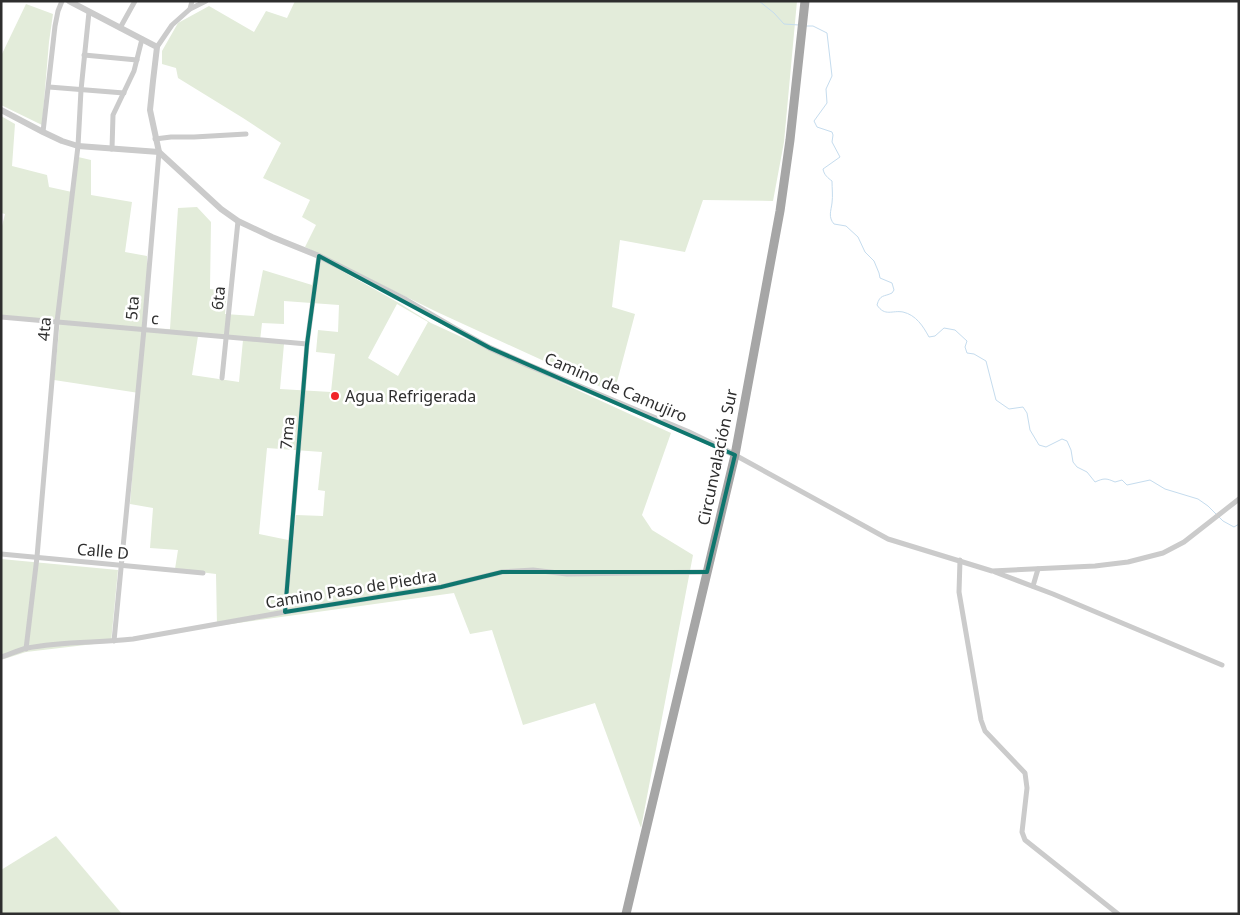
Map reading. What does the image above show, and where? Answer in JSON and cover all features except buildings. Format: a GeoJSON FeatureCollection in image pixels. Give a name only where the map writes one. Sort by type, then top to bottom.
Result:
{"type":"FeatureCollection","features":[{"type":"Feature","properties":{"kind":"main road","name":"Circunvalación Sur"},"geometry":{"type":"LineString","coordinates":[[626,914],[735,455],[780,211],[790,140],[805,1]]}},
{"type":"Feature","properties":{"kind":"street"},"geometry":{"type":"LineString","coordinates":[[43,132],[55,26],[62,1]]}},
{"type":"Feature","properties":{"kind":"street"},"geometry":{"type":"LineString","coordinates":[[69,1],[158,47]]}},
{"type":"Feature","properties":{"kind":"street"},"geometry":{"type":"LineString","coordinates":[[120,28],[135,1]]}},
{"type":"Feature","properties":{"kind":"street"},"geometry":{"type":"LineString","coordinates":[[190,9],[192,1]]}},
{"type":"Feature","properties":{"kind":"street","name":"5ta"},"geometry":{"type":"LineString","coordinates":[[114,641],[159,152],[150,110],[153,81],[158,47],[172,25],[190,9],[206,1]]}},
{"type":"Feature","properties":{"kind":"street","name":"4ta"},"geometry":{"type":"LineString","coordinates":[[26,648],[37,558],[57,322],[78,146],[81,90],[89,12]]}},
{"type":"Feature","properties":{"kind":"street"},"geometry":{"type":"LineString","coordinates":[[112,149],[113,115],[134,71],[142,39]]}},
{"type":"Feature","properties":{"kind":"street"},"geometry":{"type":"LineString","coordinates":[[84,55],[137,60]]}},
{"type":"Feature","properties":{"kind":"street"},"geometry":{"type":"LineString","coordinates":[[49,87],[124,93]]}},
{"type":"Feature","properties":{"kind":"street"},"geometry":{"type":"LineString","coordinates":[[1,110],[62,141],[78,146],[159,152]]}},
{"type":"Feature","properties":{"kind":"street"},"geometry":{"type":"LineString","coordinates":[[155,139],[171,136],[194,137],[246,134]]}},
{"type":"Feature","properties":{"kind":"street","name":"Camino de Camujiro"},"geometry":{"type":"LineString","coordinates":[[159,152],[221,209],[238,221],[319,256],[406,300],[490,348],[688,432],[735,455],[888,539],[992,571],[1095,566],[1128,562],[1163,552],[1184,542],[1239,499]]}},
{"type":"Feature","properties":{"kind":"street","name":"6ta"},"geometry":{"type":"LineString","coordinates":[[222,378],[238,221]]}},
{"type":"Feature","properties":{"kind":"street","name":"7ma"},"geometry":{"type":"LineString","coordinates":[[285,612],[307,344],[319,256]]}},
{"type":"Feature","properties":{"kind":"street","name":"c"},"geometry":{"type":"LineString","coordinates":[[1,317],[307,344]]}},
{"type":"Feature","properties":{"kind":"street","name":"Calle D"},"geometry":{"type":"LineString","coordinates":[[1,554],[203,572]]}},
{"type":"Feature","properties":{"kind":"street"},"geometry":{"type":"LineString","coordinates":[[960,560],[959,592],[981,720],[985,731],[1025,773],[1027,788],[1022,832],[1025,840],[1118,914]]}},
{"type":"Feature","properties":{"kind":"street"},"geometry":{"type":"LineString","coordinates":[[1033,586],[1038,569]]}},
{"type":"Feature","properties":{"kind":"street","name":"Camino Paso de Piedra"},"geometry":{"type":"LineString","coordinates":[[1,657],[26,648],[133,639],[441,587],[502,572],[533,570],[566,574],[707,572]]}},
{"type":"Feature","properties":{"kind":"street"},"geometry":{"type":"LineString","coordinates":[[992,571],[1033,586],[1222,665]]}},
{"type":"Feature","properties":{"kind":"highlighted area"},"geometry":{"type":"Polygon","coordinates":[[[319,256],[490,348],[735,455],[707,572],[502,572],[441,587],[285,612],[307,344],[319,256]]]}},
{"type":"Feature","properties":{"kind":"green space"},"geometry":{"type":"Polygon","coordinates":[[[295,1],[797,1],[784,142],[773,201],[703,200],[685,252],[620,240],[612,307],[635,314],[614,393],[437,312],[305,247],[316,225],[302,217],[310,200],[263,178],[281,143],[178,78],[176,68],[162,64],[162,51],[178,23],[209,6],[254,32],[266,11],[287,18],[295,1]]]}},
{"type":"Feature","properties":{"kind":"green space"},"geometry":{"type":"Polygon","coordinates":[[[26,4],[53,14],[42,125],[1,105],[1,56],[26,4]]]}},
{"type":"Feature","properties":{"kind":"green space"},"geometry":{"type":"Polygon","coordinates":[[[1,116],[15,124],[12,166],[47,175],[49,187],[72,192],[78,157],[91,160],[91,195],[132,202],[125,252],[147,256],[142,328],[170,329],[178,208],[197,207],[211,222],[210,289],[227,291],[225,314],[254,316],[263,270],[312,285],[317,257],[431,323],[671,433],[642,515],[652,530],[693,555],[641,828],[595,703],[523,725],[492,630],[470,634],[454,593],[217,626],[216,574],[175,569],[178,550],[150,548],[153,508],[130,504],[139,393],[54,380],[60,321],[1,315],[1,230],[5,214],[1,213],[1,116]],[[284,301],[284,324],[262,323],[260,341],[284,344],[280,389],[331,392],[335,354],[316,352],[318,330],[338,332],[339,305],[284,301]],[[397,304],[368,358],[398,376],[428,322],[397,304]],[[198,336],[192,375],[239,382],[243,340],[198,336]],[[267,448],[259,534],[293,541],[296,515],[323,516],[325,491],[318,490],[322,452],[267,448]]]}},
{"type":"Feature","properties":{"kind":"green space"},"geometry":{"type":"Polygon","coordinates":[[[1,559],[118,570],[111,642],[26,652],[1,660],[1,559]]]}},
{"type":"Feature","properties":{"kind":"green space"},"geometry":{"type":"Polygon","coordinates":[[[56,836],[122,914],[1,914],[1,870],[56,836]]]}},
{"type":"Feature","properties":{"kind":"waterway"},"geometry":{"type":"LineString","coordinates":[[759,1],[784,24],[799,25]]}},
{"type":"Feature","properties":{"kind":"waterway"},"geometry":{"type":"LineString","coordinates":[[805,26],[813,26],[827,33],[832,76],[826,89],[827,103],[814,121],[817,127],[832,132],[832,142],[840,157],[823,169],[825,175],[832,181],[831,219],[834,224],[846,226],[858,237],[865,252],[874,261],[880,278],[892,283],[894,290],[892,293],[879,299],[877,305],[880,309],[886,312],[908,313],[922,325],[929,337],[935,336],[944,328],[955,330],[967,341],[965,347],[967,353],[974,354],[986,361],[996,400],[1009,409],[1023,407],[1027,413],[1030,430],[1039,445],[1046,447],[1062,439],[1067,441],[1073,462],[1077,467],[1087,472],[1095,482],[1105,479],[1115,482],[1122,480],[1127,485],[1150,480],[1165,489],[1198,499],[1216,514]]}},
{"type":"Feature","properties":{"kind":"waterway"},"geometry":{"type":"LineString","coordinates":[[1219,517],[1234,527],[1239,524]]}},
{"type":"Feature","properties":{"kind":"place","name":"Agua Refrigerada"},"geometry":{"type":"Point","coordinates":[335,396]}}]}
